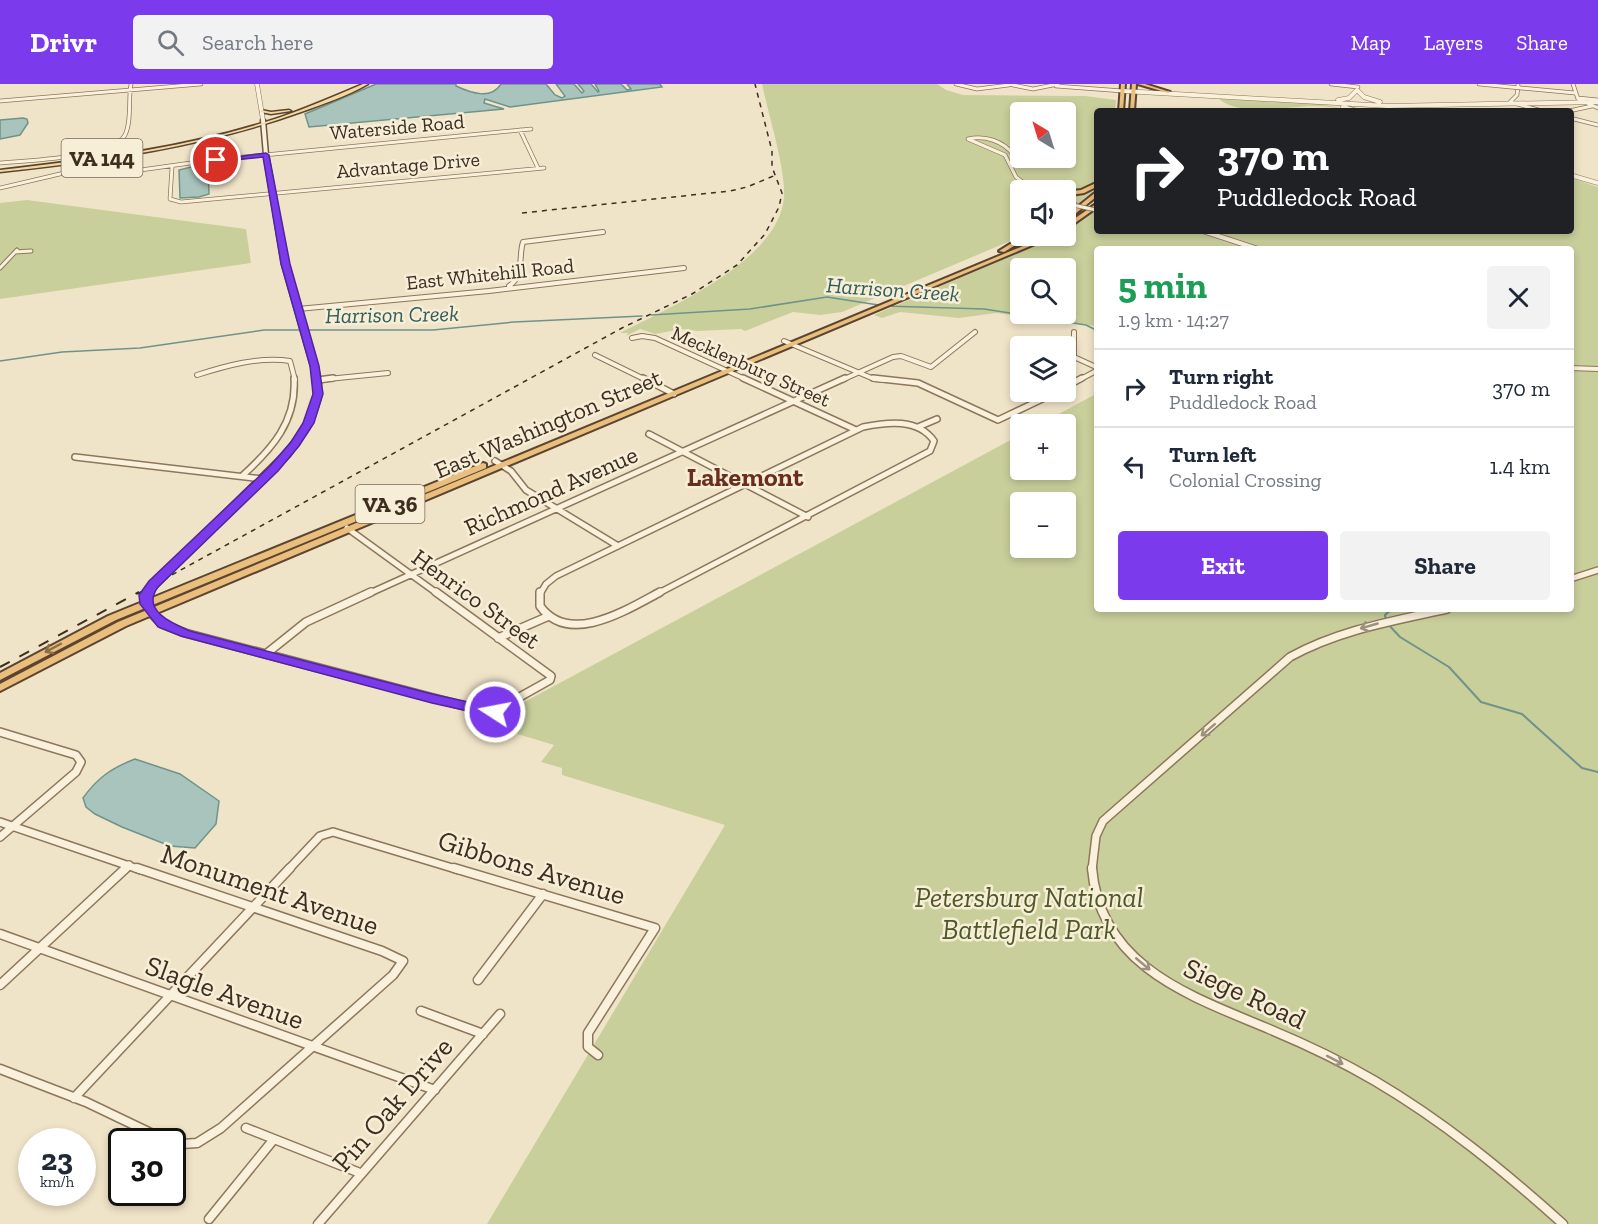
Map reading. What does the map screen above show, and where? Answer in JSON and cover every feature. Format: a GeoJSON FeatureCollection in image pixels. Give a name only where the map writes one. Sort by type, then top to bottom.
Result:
{"type":"FeatureCollection","features":[{"type":"Feature","properties":{"kind":"highway"},"geometry":{"type":"LineString","coordinates":[[1140,84],[1168,92]]}},
{"type":"Feature","properties":{"kind":"highway"},"geometry":{"type":"LineString","coordinates":[[1121,108],[1123,88]]}},
{"type":"Feature","properties":{"kind":"highway"},"geometry":{"type":"LineString","coordinates":[[1132,108],[1133,88]]}},
{"type":"Feature","properties":{"kind":"highway"},"geometry":{"type":"LineString","coordinates":[[1076,193],[1094,186]]}},
{"type":"Feature","properties":{"kind":"highway"},"geometry":{"type":"LineString","coordinates":[[1076,211],[1094,196]]}},
{"type":"Feature","properties":{"kind":"highway"},"geometry":{"type":"LineString","coordinates":[[1076,221],[1094,209]]}},
{"type":"Feature","properties":{"kind":"highway"},"geometry":{"type":"LineString","coordinates":[[1002,251],[1010,246]]}},
{"type":"Feature","properties":{"kind":"highway","name":"East Washington Street"},"geometry":{"type":"LineString","coordinates":[[0,677],[87,630],[148,608],[724,370],[1014,246]]}},
{"type":"Feature","properties":{"kind":"highway","name":"East Washington Street"},"geometry":{"type":"LineString","coordinates":[[788,343],[1026,246]]}},
{"type":"Feature","properties":{"kind":"highway","name":"East Washington Street"},"geometry":{"type":"LineString","coordinates":[[0,688],[148,608]]}},
{"type":"Feature","properties":{"kind":"main road","name":"VA 144"},"geometry":{"type":"LineString","coordinates":[[0,167],[110,159],[234,132],[356,84]]}},
{"type":"Feature","properties":{"kind":"main road","name":"VA 144"},"geometry":{"type":"LineString","coordinates":[[0,167],[138,148],[263,122],[316,106],[366,84]]}},
{"type":"Feature","properties":{"kind":"main road"},"geometry":{"type":"LineString","coordinates":[[262,111],[274,113],[292,111]]}},
{"type":"Feature","properties":{"kind":"main road"},"geometry":{"type":"LineString","coordinates":[[148,608],[146,595],[154,584],[291,449],[306,428],[317,401],[318,380],[285,264],[266,155],[263,122]]}},
{"type":"Feature","properties":{"kind":"main road"},"geometry":{"type":"LineString","coordinates":[[234,132],[252,130],[263,132]]}},
{"type":"Feature","properties":{"kind":"street"},"geometry":{"type":"LineString","coordinates":[[0,167],[77,155],[109,146],[123,138],[131,84]]}},
{"type":"Feature","properties":{"kind":"street"},"geometry":{"type":"LineString","coordinates":[[0,101],[201,84]]}},
{"type":"Feature","properties":{"kind":"street"},"geometry":{"type":"LineString","coordinates":[[257,84],[263,122]]}},
{"type":"Feature","properties":{"kind":"street"},"geometry":{"type":"LineString","coordinates":[[956,84],[977,89],[1008,84],[1027,88],[1057,85],[1133,88],[1183,94],[1359,103]]}},
{"type":"Feature","properties":{"kind":"street"},"geometry":{"type":"LineString","coordinates":[[1331,84],[1358,87]]}},
{"type":"Feature","properties":{"kind":"street"},"geometry":{"type":"LineString","coordinates":[[1479,84],[1575,93]]}},
{"type":"Feature","properties":{"kind":"street"},"geometry":{"type":"LineString","coordinates":[[1573,84],[1577,98],[1592,106]]}},
{"type":"Feature","properties":{"kind":"street"},"geometry":{"type":"LineString","coordinates":[[1512,104],[1510,101],[1517,94],[1518,86]]}},
{"type":"Feature","properties":{"kind":"street"},"geometry":{"type":"LineString","coordinates":[[1322,100],[1347,98],[1358,87]]}},
{"type":"Feature","properties":{"kind":"street"},"geometry":{"type":"LineString","coordinates":[[1358,87],[1355,98],[1364,108]]}},
{"type":"Feature","properties":{"kind":"street"},"geometry":{"type":"LineString","coordinates":[[1358,87],[1362,96],[1403,105]]}},
{"type":"Feature","properties":{"kind":"street"},"geometry":{"type":"LineString","coordinates":[[1133,88],[1183,94],[1403,105],[1582,102],[1598,104]]}},
{"type":"Feature","properties":{"kind":"street"},"geometry":{"type":"LineString","coordinates":[[1577,98],[1598,104]]}},
{"type":"Feature","properties":{"kind":"street"},"geometry":{"type":"LineString","coordinates":[[1309,101],[1343,108]]}},
{"type":"Feature","properties":{"kind":"street"},"geometry":{"type":"LineString","coordinates":[[1512,104],[1529,108]]}},
{"type":"Feature","properties":{"kind":"street"},"geometry":{"type":"LineString","coordinates":[[1574,110],[1598,104]]}},
{"type":"Feature","properties":{"kind":"street"},"geometry":{"type":"LineString","coordinates":[[1392,108],[1403,105]]}},
{"type":"Feature","properties":{"kind":"street"},"geometry":{"type":"LineString","coordinates":[[1574,119],[1598,125]]}},
{"type":"Feature","properties":{"kind":"street","name":"Waterside Road"},"geometry":{"type":"LineString","coordinates":[[110,159],[112,174],[212,160],[531,129]]}},
{"type":"Feature","properties":{"kind":"street"},"geometry":{"type":"LineString","coordinates":[[520,130],[538,168]]}},
{"type":"Feature","properties":{"kind":"street"},"geometry":{"type":"LineString","coordinates":[[1010,151],[984,137],[968,140],[1001,153],[1010,152]]}},
{"type":"Feature","properties":{"kind":"street"},"geometry":{"type":"LineString","coordinates":[[1001,153],[1010,164]]}},
{"type":"Feature","properties":{"kind":"street"},"geometry":{"type":"LineString","coordinates":[[0,188],[30,184],[58,173],[110,159]]}},
{"type":"Feature","properties":{"kind":"street","name":"Advantage Drive"},"geometry":{"type":"LineString","coordinates":[[172,167],[170,199],[176,202],[544,168]]}},
{"type":"Feature","properties":{"kind":"street"},"geometry":{"type":"LineString","coordinates":[[1574,176],[1598,183]]}},
{"type":"Feature","properties":{"kind":"street"},"geometry":{"type":"LineString","coordinates":[[1076,204],[1094,208]]}},
{"type":"Feature","properties":{"kind":"street"},"geometry":{"type":"LineString","coordinates":[[506,288],[519,280],[523,243],[603,232]]}},
{"type":"Feature","properties":{"kind":"street"},"geometry":{"type":"LineString","coordinates":[[1212,234],[1249,246]]}},
{"type":"Feature","properties":{"kind":"street"},"geometry":{"type":"LineString","coordinates":[[0,268],[16,251],[31,250]]}},
{"type":"Feature","properties":{"kind":"street","name":"East Whitehill Road"},"geometry":{"type":"LineString","coordinates":[[298,309],[684,268]]}},
{"type":"Feature","properties":{"kind":"street","name":"Richmond Avenue"},"geometry":{"type":"LineString","coordinates":[[266,654],[306,622],[858,373],[898,356],[931,367],[975,332]]}},
{"type":"Feature","properties":{"kind":"street"},"geometry":{"type":"LineString","coordinates":[[1074,332],[1074,357],[1094,368]]}},
{"type":"Feature","properties":{"kind":"street","name":"Mecklenburg Street"},"geometry":{"type":"LineString","coordinates":[[632,339],[642,336],[655,338],[856,430]]}},
{"type":"Feature","properties":{"kind":"street"},"geometry":{"type":"LineString","coordinates":[[788,343],[858,373],[881,380],[918,383],[996,419],[1004,419],[1037,402]]}},
{"type":"Feature","properties":{"kind":"street"},"geometry":{"type":"LineString","coordinates":[[595,355],[670,392]]}},
{"type":"Feature","properties":{"kind":"street"},"geometry":{"type":"LineString","coordinates":[[197,375],[247,364],[282,359],[290,361],[296,391],[293,411],[270,449],[242,476]]}},
{"type":"Feature","properties":{"kind":"street"},"geometry":{"type":"LineString","coordinates":[[1574,368],[1598,369]]}},
{"type":"Feature","properties":{"kind":"street"},"geometry":{"type":"LineString","coordinates":[[1076,381],[1094,370]]}},
{"type":"Feature","properties":{"kind":"street"},"geometry":{"type":"LineString","coordinates":[[318,380],[388,373]]}},
{"type":"Feature","properties":{"kind":"street"},"geometry":{"type":"LineString","coordinates":[[918,427],[937,419]]}},
{"type":"Feature","properties":{"kind":"street"},"geometry":{"type":"LineString","coordinates":[[885,423],[902,423],[918,427],[932,437],[934,445],[930,451],[808,517],[611,618],[583,624],[565,622],[549,616],[542,610],[537,600],[545,584],[556,576],[856,430],[885,423]]}},
{"type":"Feature","properties":{"kind":"street"},"geometry":{"type":"LineString","coordinates":[[649,434],[808,517]]}},
{"type":"Feature","properties":{"kind":"street"},"geometry":{"type":"LineString","coordinates":[[75,457],[263,479]]}},
{"type":"Feature","properties":{"kind":"street"},"geometry":{"type":"LineString","coordinates":[[499,463],[516,476],[526,490],[618,546]]}},
{"type":"Feature","properties":{"kind":"street","name":"Henrico Street"},"geometry":{"type":"LineString","coordinates":[[266,654],[490,713],[499,711],[551,678],[345,527]]}},
{"type":"Feature","properties":{"kind":"street"},"geometry":{"type":"LineString","coordinates":[[1574,578],[1598,570]]}},
{"type":"Feature","properties":{"kind":"street"},"geometry":{"type":"LineString","coordinates":[[148,608],[169,628],[266,654]]}},
{"type":"Feature","properties":{"kind":"street","name":"Siege Road"},"geometry":{"type":"LineString","coordinates":[[1434,612],[1363,628],[1310,646],[1290,657],[1103,821],[1095,842],[1092,862],[1094,884],[1106,921],[1115,934],[1135,958],[1165,982],[1183,993],[1320,1052],[1386,1088],[1462,1138],[1563,1224]]}},
{"type":"Feature","properties":{"kind":"street"},"geometry":{"type":"LineString","coordinates":[[498,638],[549,616]]}},
{"type":"Feature","properties":{"kind":"street"},"geometry":{"type":"LineString","coordinates":[[0,732],[76,755],[81,762],[76,772],[0,837]]}},
{"type":"Feature","properties":{"kind":"street","name":"Monument Avenue"},"geometry":{"type":"LineString","coordinates":[[0,822],[382,951],[403,962],[403,965],[380,988],[312,1048]]}},
{"type":"Feature","properties":{"kind":"street","name":"Gibbons Avenue"},"geometry":{"type":"LineString","coordinates":[[254,907],[315,841],[327,833],[337,832],[655,928],[588,1033],[586,1044],[598,1055]]}},
{"type":"Feature","properties":{"kind":"street"},"geometry":{"type":"LineString","coordinates":[[0,985],[129,865]]}},
{"type":"Feature","properties":{"kind":"street"},"geometry":{"type":"LineString","coordinates":[[478,980],[543,894]]}},
{"type":"Feature","properties":{"kind":"street"},"geometry":{"type":"LineString","coordinates":[[74,1098],[254,907]]}},
{"type":"Feature","properties":{"kind":"street","name":"Slagle Avenue"},"geometry":{"type":"LineString","coordinates":[[0,934],[312,1048],[435,1090]]}},
{"type":"Feature","properties":{"kind":"street"},"geometry":{"type":"LineString","coordinates":[[421,1011],[483,1034]]}},
{"type":"Feature","properties":{"kind":"street","name":"Pin Oak Drive"},"geometry":{"type":"LineString","coordinates":[[318,1224],[500,1014]]}},
{"type":"Feature","properties":{"kind":"street"},"geometry":{"type":"LineString","coordinates":[[0,1069],[74,1098],[157,1136],[182,1144],[197,1143],[221,1128],[312,1048]]}},
{"type":"Feature","properties":{"kind":"street"},"geometry":{"type":"LineString","coordinates":[[246,1128],[360,1173]]}},
{"type":"Feature","properties":{"kind":"street"},"geometry":{"type":"LineString","coordinates":[[209,1219],[274,1139]]}},
{"type":"Feature","properties":{"kind":"green space"},"geometry":{"type":"Polygon","coordinates":[[[762,84],[937,84],[946,90],[963,95],[1085,96],[1116,100],[1115,108],[1094,108],[1094,185],[1089,191],[1093,192],[1076,207],[1076,180],[1010,180],[1010,241],[842,312],[820,315],[793,312],[745,331],[741,329],[697,331],[682,329],[655,334],[640,329],[626,336],[628,333],[620,333],[693,295],[743,261],[763,242],[778,220],[784,197],[780,157],[762,84]]]}},
{"type":"Feature","properties":{"kind":"green space"},"geometry":{"type":"Polygon","coordinates":[[[1219,99],[1317,103],[1339,108],[1315,106],[1239,108],[1219,99]]]}},
{"type":"Feature","properties":{"kind":"green space","name":"Petersburg National Battlefield Park"},"geometry":{"type":"Polygon","coordinates":[[[1574,179],[1598,187],[1598,1224],[487,1224],[725,825],[562,775],[562,768],[541,762],[554,745],[514,733],[509,720],[502,714],[1010,440],[1010,480],[1076,480],[1076,414],[1059,414],[1094,395],[1094,612],[1574,612],[1574,246],[1094,246],[1094,326],[1076,323],[1076,258],[1010,258],[1010,315],[996,313],[959,318],[900,312],[882,318],[874,315],[1034,246],[1076,246],[1076,224],[1094,212],[1094,234],[1574,234],[1574,179]]]}},
{"type":"Feature","properties":{"kind":"green space"},"geometry":{"type":"Polygon","coordinates":[[[27,200],[246,229],[251,263],[0,299],[0,203],[27,200]]]}},
{"type":"Feature","properties":{"kind":"water"},"geometry":{"type":"Polygon","coordinates":[[[376,84],[456,84],[474,93],[486,94],[497,89],[501,84],[546,84],[555,95],[562,98],[565,96],[556,84],[574,84],[582,93],[584,91],[578,84],[591,84],[598,92],[595,84],[621,84],[627,90],[631,89],[627,84],[660,84],[662,87],[510,107],[485,99],[484,103],[504,109],[309,127],[305,114],[376,84]]]}},
{"type":"Feature","properties":{"kind":"water"},"geometry":{"type":"Polygon","coordinates":[[[27,119],[28,123],[20,135],[0,139],[0,120],[27,119]]]}},
{"type":"Feature","properties":{"kind":"water"},"geometry":{"type":"Polygon","coordinates":[[[195,166],[208,167],[209,194],[180,198],[179,170],[195,166]]]}},
{"type":"Feature","properties":{"kind":"water"},"geometry":{"type":"Polygon","coordinates":[[[135,759],[180,774],[219,801],[216,824],[195,848],[170,846],[122,827],[86,807],[83,798],[94,784],[112,770],[135,759]]]}},
{"type":"Feature","properties":{"kind":"waterway","name":"Harrison Creek"},"geometry":{"type":"LineString","coordinates":[[651,315],[750,309],[827,297],[885,306],[984,309],[1086,325],[1094,329]]}},
{"type":"Feature","properties":{"kind":"waterway","name":"Harrison Creek"},"geometry":{"type":"LineString","coordinates":[[0,361],[62,352],[140,348],[264,330],[433,330],[514,322],[642,316]]}},
{"type":"Feature","properties":{"kind":"waterway"},"geometry":{"type":"LineString","coordinates":[[1388,612],[1385,615],[1386,622],[1400,637],[1449,667],[1481,702],[1522,714],[1582,768],[1598,772]]}},
{"type":"Feature","properties":{"kind":"railway"},"geometry":{"type":"LineString","coordinates":[[755,84],[772,151],[772,167],[775,175]]}},
{"type":"Feature","properties":{"kind":"railway"},"geometry":{"type":"LineString","coordinates":[[137,594],[622,328],[692,294],[737,265],[765,234],[779,207],[782,193],[775,175]]}},
{"type":"Feature","properties":{"kind":"railway"},"geometry":{"type":"LineString","coordinates":[[522,213],[730,191],[775,175]]}},
{"type":"Feature","properties":{"kind":"railway"},"geometry":{"type":"LineString","coordinates":[[0,667],[139,592]]}},
{"type":"Feature","properties":{"kind":"district","name":"Lakemont"},"geometry":{"type":"Point","coordinates":[745,477]}},
{"type":"Feature","properties":{"kind":"route"},"geometry":{"type":"LineString","coordinates":[[216,160],[266,155],[285,264],[318,380],[317,401],[309,423],[296,444],[148,591],[145,600],[150,612],[162,624],[185,633],[490,713],[495,712]]}}]}
